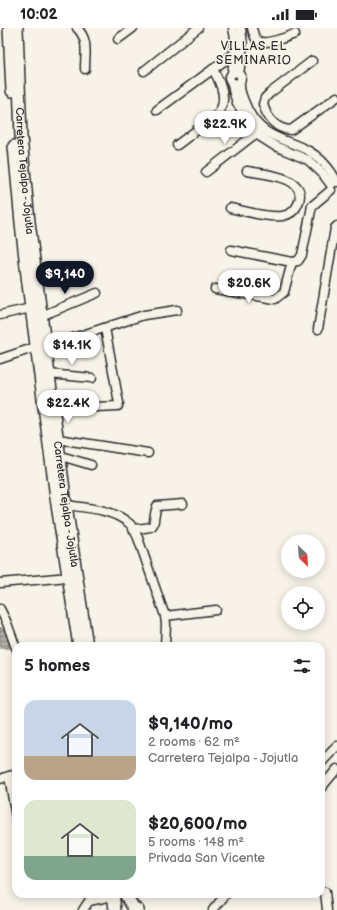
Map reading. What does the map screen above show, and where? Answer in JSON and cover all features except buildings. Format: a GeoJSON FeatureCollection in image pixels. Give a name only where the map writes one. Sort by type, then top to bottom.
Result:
{"type":"FeatureCollection","features":[{"type":"Feature","properties":{"kind":"main road","name":"Carretera Tejalpa - Jojutla"},"geometry":{"type":"LineString","coordinates":[[10,28],[14,138],[21,223],[31,308],[49,374],[57,448],[57,505],[78,642]]}},
{"type":"Feature","properties":{"kind":"main road","name":"Carretera Tejalpa - Jojutla"},"geometry":{"type":"LineString","coordinates":[[17,28],[21,137],[29,222],[41,316],[41,347],[87,642]]}},
{"type":"Feature","properties":{"kind":"main road"},"geometry":{"type":"LineString","coordinates":[[115,910],[118,898]]}},
{"type":"Feature","properties":{"kind":"main road"},"geometry":{"type":"LineString","coordinates":[[121,898],[126,910]]}},
{"type":"Feature","properties":{"kind":"main road"},"geometry":{"type":"LineString","coordinates":[[123,898],[138,910]]}},
{"type":"Feature","properties":{"kind":"street"},"geometry":{"type":"LineString","coordinates":[[77,28],[85,41],[85,69]]}},
{"type":"Feature","properties":{"kind":"street"},"geometry":{"type":"LineString","coordinates":[[118,39],[133,28]]}},
{"type":"Feature","properties":{"kind":"street"},"geometry":{"type":"LineString","coordinates":[[144,71],[198,28]]}},
{"type":"Feature","properties":{"kind":"street"},"geometry":{"type":"LineString","coordinates":[[235,73],[236,28]]}},
{"type":"Feature","properties":{"kind":"street"},"geometry":{"type":"LineString","coordinates":[[231,250],[292,262],[298,260],[302,255],[312,206],[335,188],[322,172],[308,160],[275,146],[259,131],[248,110],[240,87],[229,78],[235,73],[243,52],[243,40],[236,28]]}},
{"type":"Feature","properties":{"kind":"street"},"geometry":{"type":"LineString","coordinates":[[252,28],[253,34],[257,40],[261,42],[267,42],[295,34]]}},
{"type":"Feature","properties":{"kind":"street"},"geometry":{"type":"LineString","coordinates":[[157,110],[235,53]]}},
{"type":"Feature","properties":{"kind":"street"},"geometry":{"type":"LineString","coordinates":[[312,61],[265,98],[263,104],[271,120],[278,127],[285,130],[291,130],[337,97]]}},
{"type":"Feature","properties":{"kind":"street"},"geometry":{"type":"LineString","coordinates":[[177,146],[217,115],[221,110],[223,92],[219,80],[212,69]]}},
{"type":"Feature","properties":{"kind":"street"},"geometry":{"type":"LineString","coordinates":[[206,172],[271,120]]}},
{"type":"Feature","properties":{"kind":"street"},"geometry":{"type":"LineString","coordinates":[[230,208],[273,216],[283,216],[295,210],[299,202],[298,189],[295,183],[286,178],[247,171]]}},
{"type":"Feature","properties":{"kind":"street"},"geometry":{"type":"LineString","coordinates":[[299,202],[312,206]]}},
{"type":"Feature","properties":{"kind":"street"},"geometry":{"type":"LineString","coordinates":[[318,329],[335,228],[337,226]]}},
{"type":"Feature","properties":{"kind":"street"},"geometry":{"type":"LineString","coordinates":[[215,288],[275,299],[284,292],[292,262]]}},
{"type":"Feature","properties":{"kind":"street"},"geometry":{"type":"LineString","coordinates":[[41,316],[97,293]]}},
{"type":"Feature","properties":{"kind":"street"},"geometry":{"type":"LineString","coordinates":[[0,315],[31,308]]}},
{"type":"Feature","properties":{"kind":"street"},"geometry":{"type":"LineString","coordinates":[[0,359],[144,315],[177,310]]}},
{"type":"Feature","properties":{"kind":"street"},"geometry":{"type":"LineString","coordinates":[[53,404],[74,408],[118,406],[119,403],[105,328]]}},
{"type":"Feature","properties":{"kind":"street"},"geometry":{"type":"LineString","coordinates":[[49,374],[92,378]]}},
{"type":"Feature","properties":{"kind":"street"},"geometry":{"type":"LineString","coordinates":[[57,448],[148,452]]}},
{"type":"Feature","properties":{"kind":"street"},"geometry":{"type":"LineString","coordinates":[[57,448],[91,465]]}},
{"type":"Feature","properties":{"kind":"street"},"geometry":{"type":"LineString","coordinates":[[133,528],[150,528],[153,525],[157,506],[183,504]]}},
{"type":"Feature","properties":{"kind":"street"},"geometry":{"type":"LineString","coordinates":[[66,505],[102,510],[119,517],[130,524],[133,528],[138,538],[165,616],[165,642]]}},
{"type":"Feature","properties":{"kind":"street"},"geometry":{"type":"LineString","coordinates":[[0,583],[69,577]]}},
{"type":"Feature","properties":{"kind":"street"},"geometry":{"type":"LineString","coordinates":[[0,609],[14,642]]}},
{"type":"Feature","properties":{"kind":"street"},"geometry":{"type":"LineString","coordinates":[[165,616],[216,610]]}},
{"type":"Feature","properties":{"kind":"street"},"geometry":{"type":"LineString","coordinates":[[325,759],[337,746]]}},
{"type":"Feature","properties":{"kind":"street"},"geometry":{"type":"LineString","coordinates":[[325,783],[337,769]]}},
{"type":"Feature","properties":{"kind":"street"},"geometry":{"type":"LineString","coordinates":[[0,779],[12,775]]}},
{"type":"Feature","properties":{"kind":"street"},"geometry":{"type":"LineString","coordinates":[[325,892],[327,910]]}},
{"type":"Feature","properties":{"kind":"street"},"geometry":{"type":"LineString","coordinates":[[83,910],[89,901],[102,898]]}},
{"type":"Feature","properties":{"kind":"street"},"geometry":{"type":"LineString","coordinates":[[212,910],[222,898]]}},
{"type":"Feature","properties":{"kind":"shaded area"},"geometry":{"type":"Polygon","coordinates":[[[0,627],[7,636],[9,648],[0,648],[0,627]]]}},
{"type":"Feature","properties":{"kind":"district","name":"VILLAS EL SEMINARIO"},"geometry":{"type":"Point","coordinates":[254,53]}}]}
